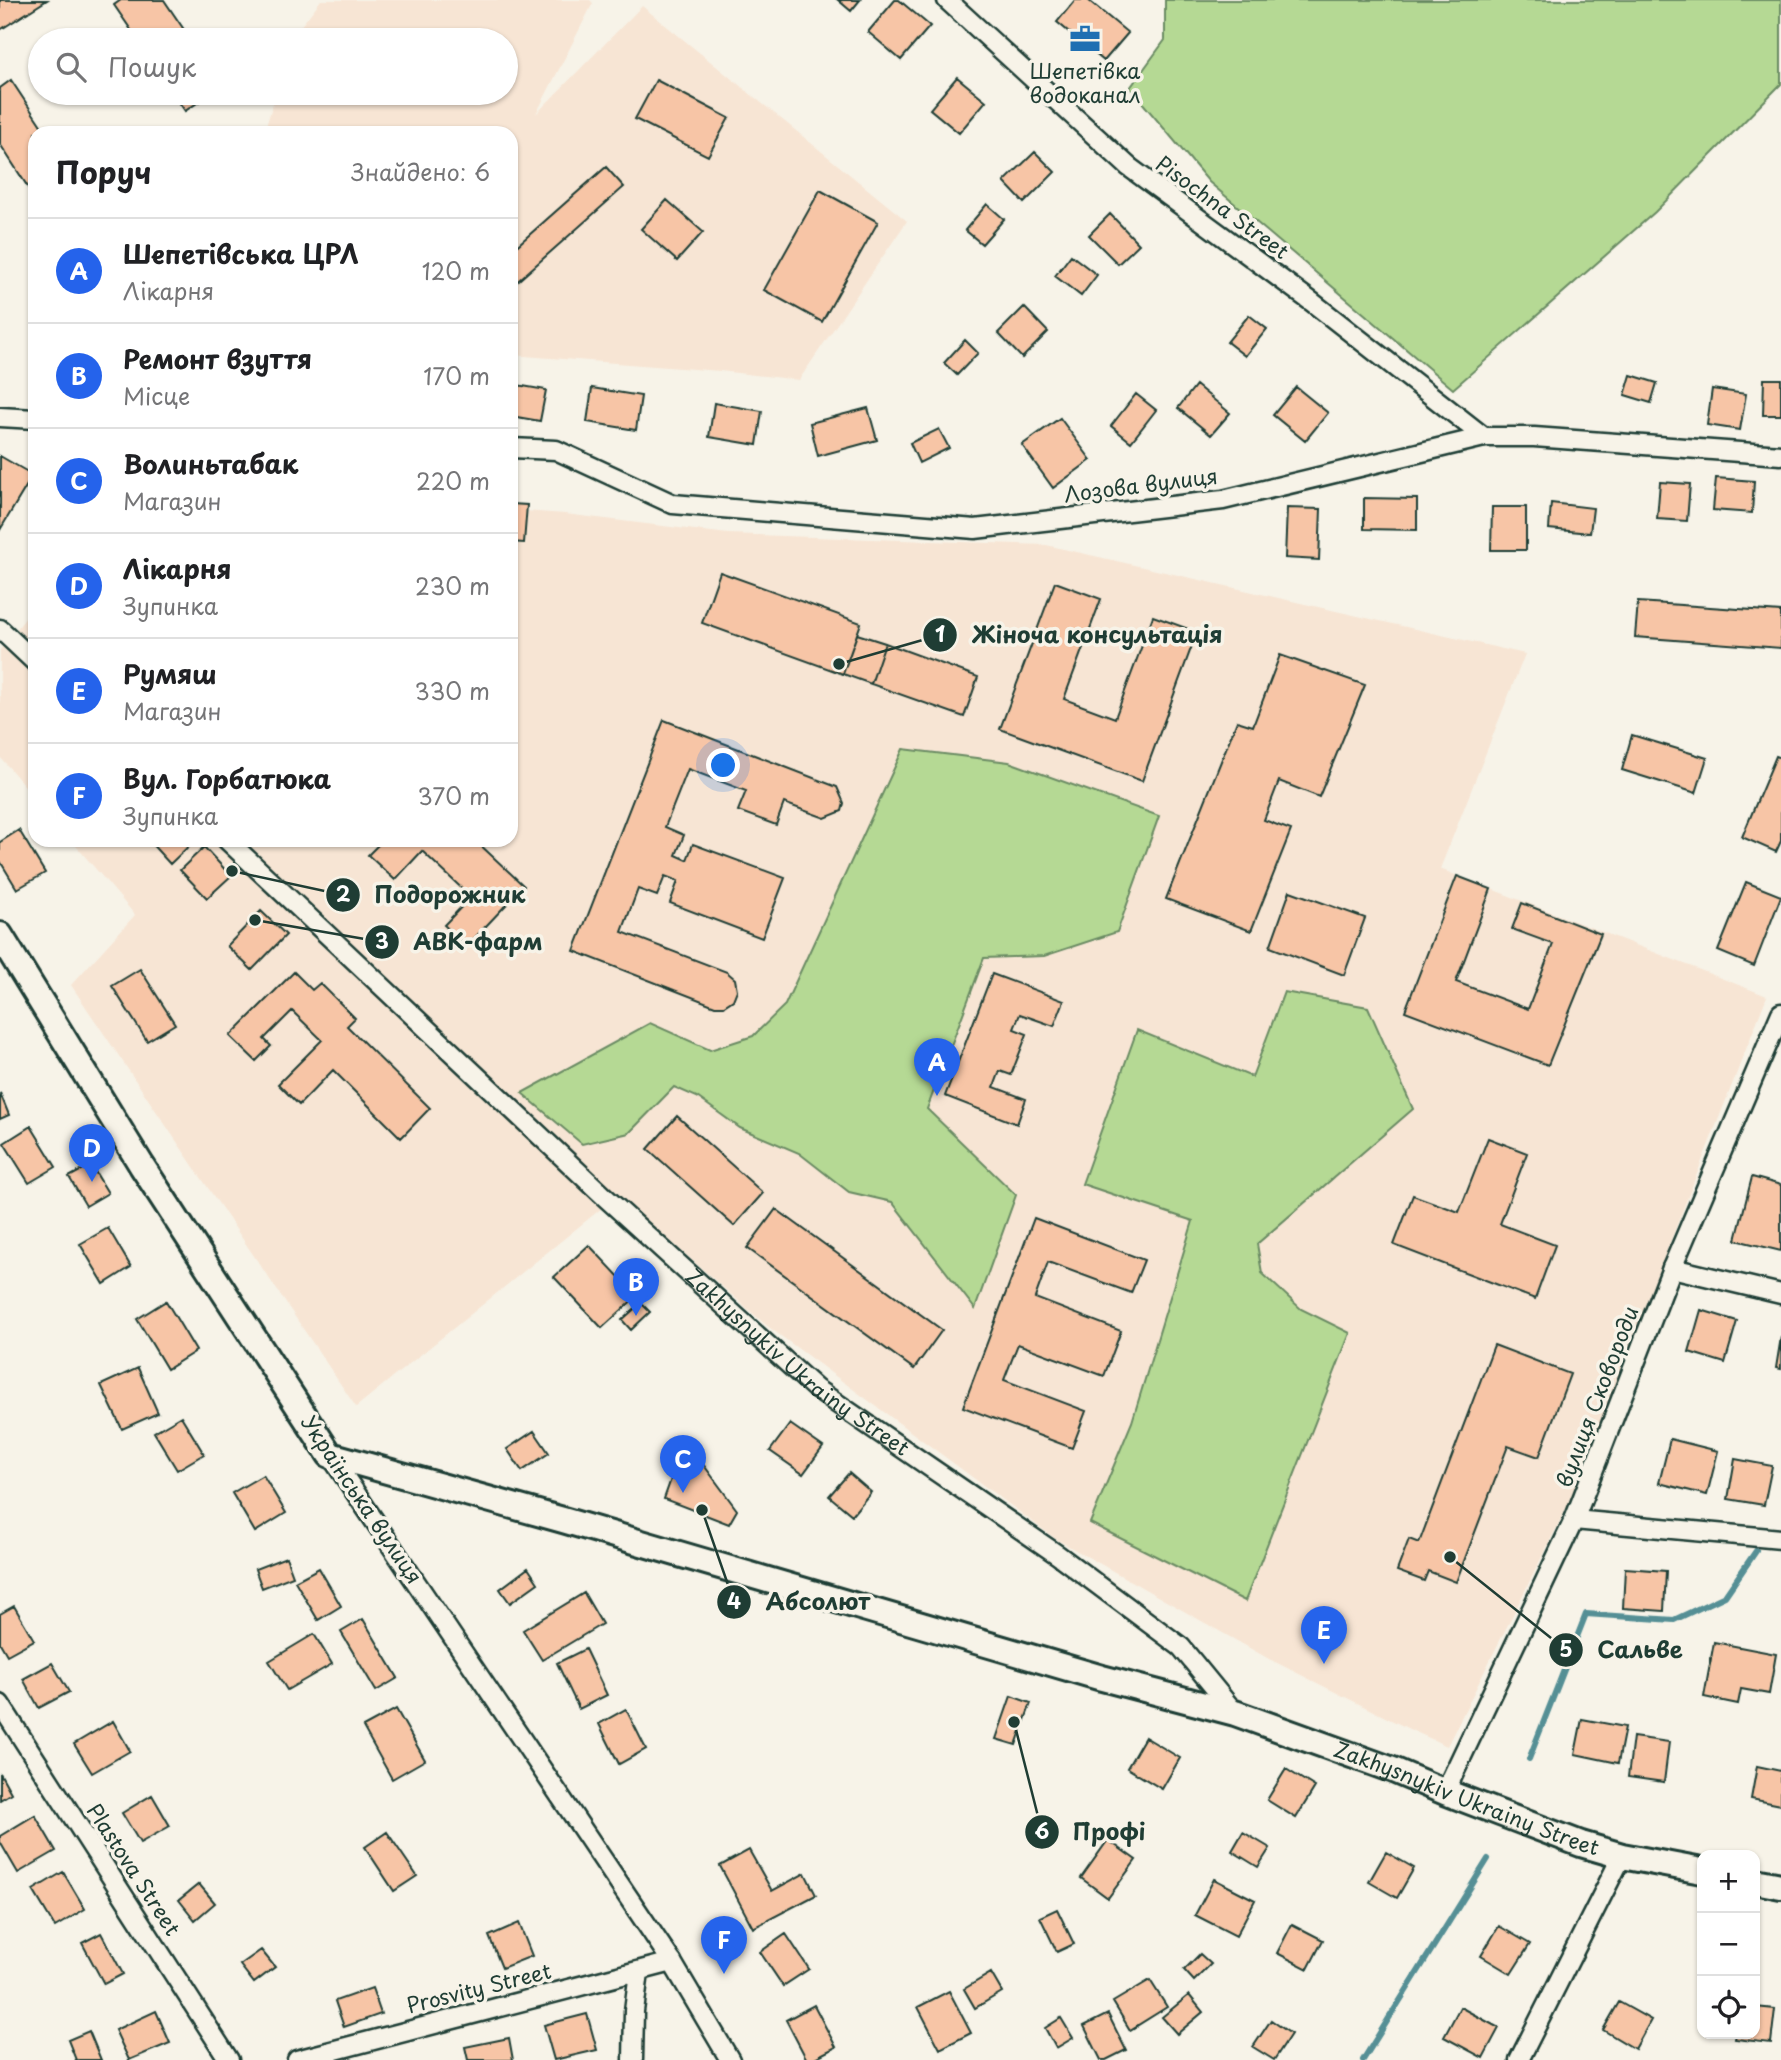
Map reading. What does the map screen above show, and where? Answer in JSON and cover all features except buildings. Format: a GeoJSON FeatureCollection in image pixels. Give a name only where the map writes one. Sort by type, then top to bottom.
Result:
{"type":"FeatureCollection","features":[{"type":"Feature","properties":{"kind":"main road","name":"Українська вулиця"},"geometry":{"type":"LineString","coordinates":[[0,934],[142,1166],[330,1455]]}},
{"type":"Feature","properties":{"kind":"main road","name":"Zakhysnykiv Ukrainy Street"},"geometry":{"type":"LineString","coordinates":[[330,1455],[563,1520],[1102,1678],[1235,1713],[1393,1770],[1581,1844],[1622,1856],[1697,1870]]}},
{"type":"Feature","properties":{"kind":"main road"},"geometry":{"type":"LineString","coordinates":[[1760,1882],[1781,1886]]}},
{"type":"Feature","properties":{"kind":"street","name":"Pisochna Street"},"geometry":{"type":"LineString","coordinates":[[947,0],[1129,167],[1312,302],[1484,437]]}},
{"type":"Feature","properties":{"kind":"street"},"geometry":{"type":"LineString","coordinates":[[0,417],[28,419]]}},
{"type":"Feature","properties":{"kind":"street","name":"Лозова вулиця"},"geometry":{"type":"LineString","coordinates":[[518,448],[556,450],[673,504],[975,529],[1223,500],[1484,437],[1534,437],[1781,455]]}},
{"type":"Feature","properties":{"kind":"street"},"geometry":{"type":"LineString","coordinates":[[0,629],[28,655]]}},
{"type":"Feature","properties":{"kind":"street","name":"Zakhysnykiv Ukrainy Street"},"geometry":{"type":"LineString","coordinates":[[234,847],[597,1189],[816,1389],[1058,1555],[1181,1647],[1235,1713]]}},
{"type":"Feature","properties":{"kind":"street","name":"вулиця Сковороди"},"geometry":{"type":"LineString","coordinates":[[1445,1792],[1574,1520],[1672,1268],[1781,1013]]}},
{"type":"Feature","properties":{"kind":"street"},"geometry":{"type":"LineString","coordinates":[[1672,1268],[1781,1294]]}},
{"type":"Feature","properties":{"kind":"street","name":"Українська вулиця"},"geometry":{"type":"LineString","coordinates":[[330,1455],[672,1962],[730,2060]]}},
{"type":"Feature","properties":{"kind":"street"},"geometry":{"type":"LineString","coordinates":[[1574,1520],[1781,1539]]}},
{"type":"Feature","properties":{"kind":"street","name":"Plastova Street"},"geometry":{"type":"LineString","coordinates":[[0,1704],[229,2060]]}},
{"type":"Feature","properties":{"kind":"street"},"geometry":{"type":"LineString","coordinates":[[1519,2060],[1622,1856]]}},
{"type":"Feature","properties":{"kind":"street","name":"Prosvity Street"},"geometry":{"type":"LineString","coordinates":[[297,2060],[672,1962]]}},
{"type":"Feature","properties":{"kind":"street"},"geometry":{"type":"LineString","coordinates":[[634,2060],[634,2011],[639,1972]]}},
{"type":"Feature","properties":{"kind":"shaded area"},"geometry":{"type":"Polygon","coordinates":[[[321,0],[590,0],[593,3],[536,114],[642,6],[907,221],[799,380],[720,371],[518,356],[518,126],[266,126],[272,105],[518,105],[518,28],[299,28],[321,0]]]}},
{"type":"Feature","properties":{"kind":"shaded area"},"geometry":{"type":"Polygon","coordinates":[[[518,511],[728,534],[1046,545],[1525,654],[1440,869],[1767,996],[1573,1495],[1447,1746],[1269,1659],[1056,1539],[766,1325],[618,1195],[356,1407],[71,985],[135,915],[77,847],[518,847],[518,511]]]}},
{"type":"Feature","properties":{"kind":"shaded area"},"geometry":{"type":"Polygon","coordinates":[[[28,615],[28,790],[0,757],[0,650],[28,615]]]}},
{"type":"Feature","properties":{"kind":"green space"},"geometry":{"type":"Polygon","coordinates":[[[1165,0],[1781,0],[1781,84],[1655,212],[1453,389],[1209,182],[1130,88],[1165,40],[1165,0]]]}},
{"type":"Feature","properties":{"kind":"green space"},"geometry":{"type":"Polygon","coordinates":[[[903,749],[1009,762],[1159,816],[1117,932],[1044,956],[984,958],[927,1109],[1016,1195],[975,1309],[892,1202],[849,1192],[799,1153],[740,1128],[697,1097],[674,1087],[629,1133],[582,1144],[522,1093],[650,1023],[710,1050],[753,1036],[785,1005],[903,749]]]}},
{"type":"Feature","properties":{"kind":"green space"},"geometry":{"type":"Polygon","coordinates":[[[1284,992],[1368,1007],[1413,1109],[1257,1244],[1262,1273],[1301,1309],[1350,1333],[1245,1601],[1090,1523],[1132,1422],[1193,1221],[1082,1184],[1137,1030],[1252,1077],[1284,992]]]}},
{"type":"Feature","properties":{"kind":"waterway"},"geometry":{"type":"LineString","coordinates":[[1529,1759],[1586,1614],[1674,1620],[1725,1596],[1756,1551]]}},
{"type":"Feature","properties":{"kind":"waterway"},"geometry":{"type":"LineString","coordinates":[[1363,2060],[1488,1859]]}},
{"type":"Feature","properties":{"kind":"place","name":"Шепетівка водоканал"},"geometry":{"type":"Point","coordinates":[1085,39]}},
{"type":"Feature","properties":{"kind":"place","name":"Жіноча консультація"},"geometry":{"type":"Point","coordinates":[839,664]}},
{"type":"Feature","properties":{"kind":"place","name":"Подорожник"},"geometry":{"type":"Point","coordinates":[232,871]}},
{"type":"Feature","properties":{"kind":"place","name":"АВК-фарм"},"geometry":{"type":"Point","coordinates":[255,920]}},
{"type":"Feature","properties":{"kind":"place","name":"Шепетівська ЦРЛ"},"geometry":{"type":"Point","coordinates":[937,1096]}},
{"type":"Feature","properties":{"kind":"place","name":"Лікарня"},"geometry":{"type":"Point","coordinates":[92,1182]}},
{"type":"Feature","properties":{"kind":"place","name":"Ремонт взуття"},"geometry":{"type":"Point","coordinates":[636,1316]}},
{"type":"Feature","properties":{"kind":"place","name":"Волиньтабак"},"geometry":{"type":"Point","coordinates":[683,1493]}},
{"type":"Feature","properties":{"kind":"place","name":"Абсолют"},"geometry":{"type":"Point","coordinates":[702,1510]}},
{"type":"Feature","properties":{"kind":"place","name":"Сальве"},"geometry":{"type":"Point","coordinates":[1450,1557]}},
{"type":"Feature","properties":{"kind":"place","name":"Румяш"},"geometry":{"type":"Point","coordinates":[1324,1664]}},
{"type":"Feature","properties":{"kind":"place","name":"Профі"},"geometry":{"type":"Point","coordinates":[1014,1722]}},
{"type":"Feature","properties":{"kind":"place","name":"Вул. Горбатюка"},"geometry":{"type":"Point","coordinates":[724,1974]}}]}
